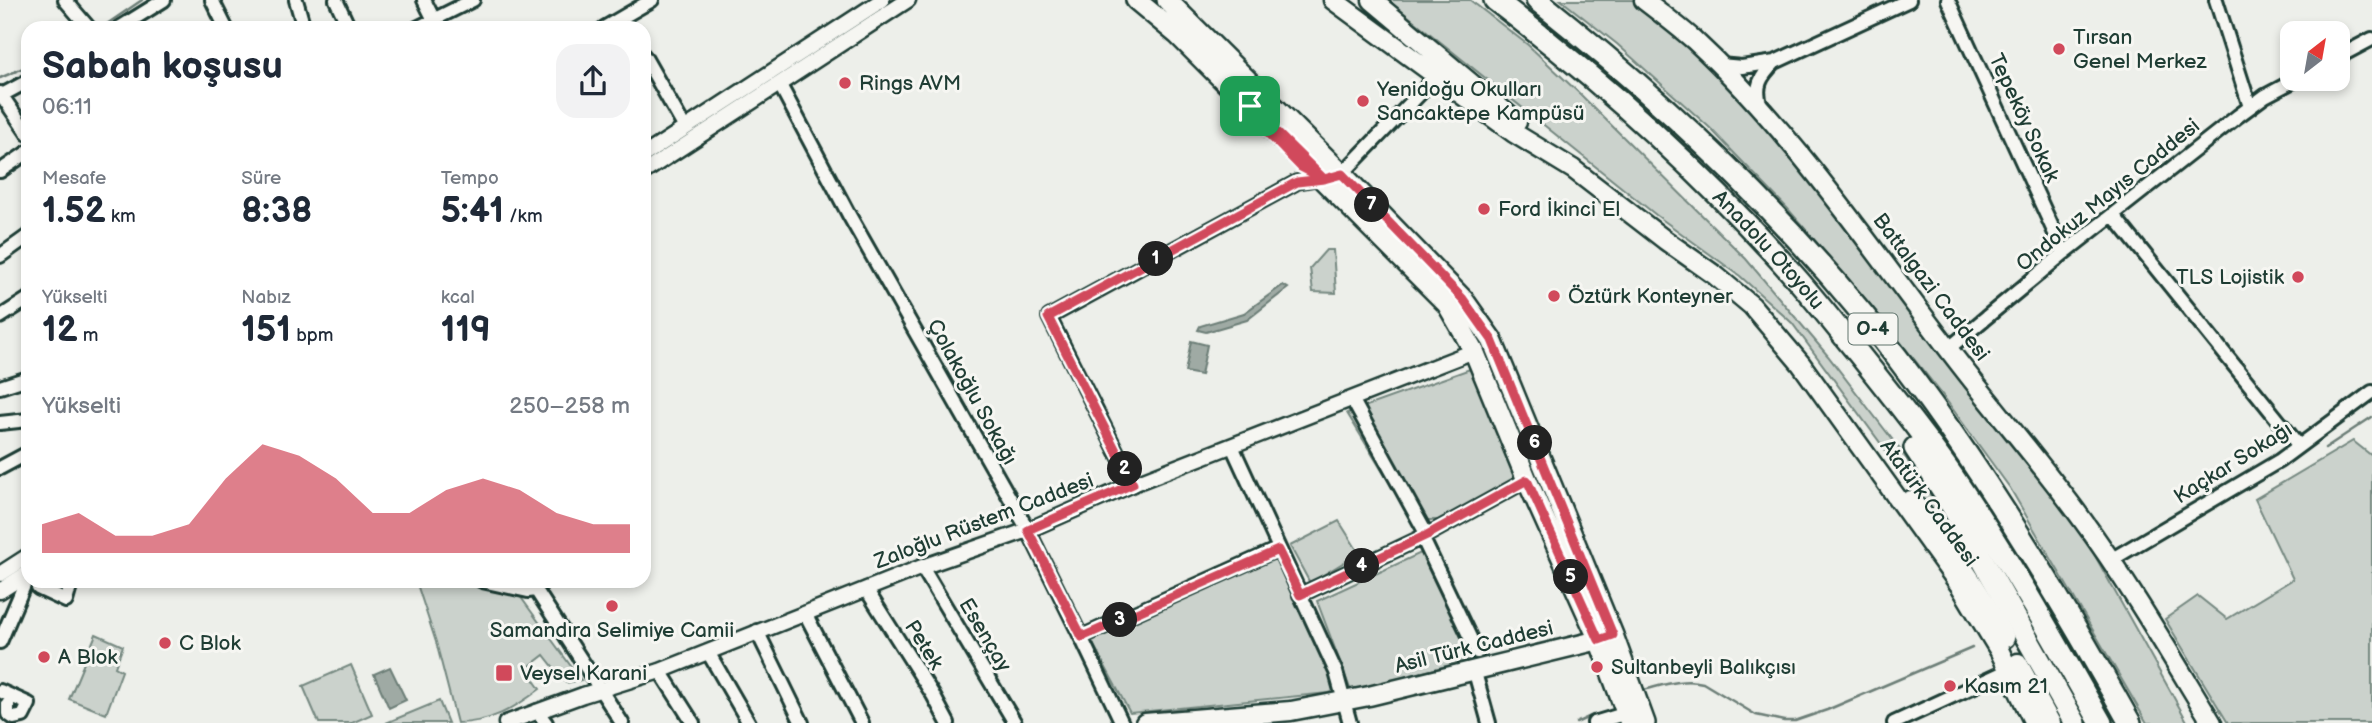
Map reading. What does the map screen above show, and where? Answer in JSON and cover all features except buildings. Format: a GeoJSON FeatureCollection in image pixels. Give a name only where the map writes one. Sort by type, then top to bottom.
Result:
{"type":"FeatureCollection","features":[{"type":"Feature","properties":{"kind":"highway","name":"Anadolu Otoyolu"},"geometry":{"type":"LineString","coordinates":[[1495,0],[1636,117],[1732,210],[1798,280],[1903,410],[1960,487],[2048,629],[2101,723]]}},
{"type":"Feature","properties":{"kind":"highway","name":"Anadolu Otoyolu"},"geometry":{"type":"LineString","coordinates":[[1537,0],[1707,148],[1787,229],[1860,312],[1930,402],[1983,478],[2081,636],[2130,723]]}},
{"type":"Feature","properties":{"kind":"highway"},"geometry":{"type":"LineString","coordinates":[[1636,117],[1780,281],[1905,433],[1951,503],[2075,723]]}},
{"type":"Feature","properties":{"kind":"main road"},"geometry":{"type":"LineString","coordinates":[[1136,0],[1178,35],[1250,106],[1333,176],[1463,299],[1492,340],[1606,638],[1628,718]]}},
{"type":"Feature","properties":{"kind":"main road"},"geometry":{"type":"LineString","coordinates":[[1168,0],[1333,176],[1447,304],[1474,351],[1527,480],[1645,723]]}},
{"type":"Feature","properties":{"kind":"main road"},"geometry":{"type":"LineString","coordinates":[[1333,0],[1514,133],[1573,169]]}},
{"type":"Feature","properties":{"kind":"main road"},"geometry":{"type":"LineString","coordinates":[[1372,0],[1573,169],[1752,306],[1801,364],[1852,436]]}},
{"type":"Feature","properties":{"kind":"main road","name":"Battalgazi Caddesi"},"geometry":{"type":"LineString","coordinates":[[1644,0],[1692,38],[1719,65],[1854,222],[1948,349],[2081,518],[2152,625],[2212,723]]}},
{"type":"Feature","properties":{"kind":"main road","name":"Atatürk Caddesi"},"geometry":{"type":"LineString","coordinates":[[1852,436],[1961,586],[2009,670],[2034,723]]}},
{"type":"Feature","properties":{"kind":"main road","name":"Atatürk Caddesi"},"geometry":{"type":"LineString","coordinates":[[1852,436],[1939,533],[1984,597],[2051,723]]}},
{"type":"Feature","properties":{"kind":"main road","name":"Battalgazi Caddesi"},"geometry":{"type":"LineString","coordinates":[[2152,625],[2202,723]]}},
{"type":"Feature","properties":{"kind":"main road","name":"Asil Türk Caddesi"},"geometry":{"type":"LineString","coordinates":[[1279,723],[1476,661],[1606,638]]}},
{"type":"Feature","properties":{"kind":"main road","name":"Asil Türk Caddesi"},"geometry":{"type":"LineString","coordinates":[[1145,723],[1198,721],[1291,711],[1346,701]]}},
{"type":"Feature","properties":{"kind":"street"},"geometry":{"type":"LineString","coordinates":[[65,0],[83,21]]}},
{"type":"Feature","properties":{"kind":"street"},"geometry":{"type":"LineString","coordinates":[[130,21],[164,0]]}},
{"type":"Feature","properties":{"kind":"street"},"geometry":{"type":"LineString","coordinates":[[212,0],[222,21]]}},
{"type":"Feature","properties":{"kind":"street"},"geometry":{"type":"LineString","coordinates":[[296,0],[302,21]]}},
{"type":"Feature","properties":{"kind":"street"},"geometry":{"type":"LineString","coordinates":[[336,0],[346,21]]}},
{"type":"Feature","properties":{"kind":"street"},"geometry":{"type":"LineString","coordinates":[[424,0],[434,21]]}},
{"type":"Feature","properties":{"kind":"street"},"geometry":{"type":"LineString","coordinates":[[441,21],[473,0]]}},
{"type":"Feature","properties":{"kind":"street"},"geometry":{"type":"LineString","coordinates":[[626,21],[652,0]]}},
{"type":"Feature","properties":{"kind":"street"},"geometry":{"type":"LineString","coordinates":[[651,150],[882,0]]}},
{"type":"Feature","properties":{"kind":"street"},"geometry":{"type":"LineString","coordinates":[[651,168],[908,0]]}},
{"type":"Feature","properties":{"kind":"street"},"geometry":{"type":"LineString","coordinates":[[1719,65],[1742,67],[1775,62],[1909,0]]}},
{"type":"Feature","properties":{"kind":"street","name":"Tepeköy Sokak"},"geometry":{"type":"LineString","coordinates":[[1948,0],[2064,253]]}},
{"type":"Feature","properties":{"kind":"street"},"geometry":{"type":"LineString","coordinates":[[2216,0],[2250,107]]}},
{"type":"Feature","properties":{"kind":"street"},"geometry":{"type":"LineString","coordinates":[[139,15],[143,21]]}},
{"type":"Feature","properties":{"kind":"street"},"geometry":{"type":"LineString","coordinates":[[2350,51],[2372,39]]}},
{"type":"Feature","properties":{"kind":"street"},"geometry":{"type":"LineString","coordinates":[[1762,112],[1758,98],[1759,81],[1775,62]]}},
{"type":"Feature","properties":{"kind":"street"},"geometry":{"type":"LineString","coordinates":[[651,68],[685,128]]}},
{"type":"Feature","properties":{"kind":"street"},"geometry":{"type":"LineString","coordinates":[[772,71],[780,85]]}},
{"type":"Feature","properties":{"kind":"street"},"geometry":{"type":"LineString","coordinates":[[1133,484],[1048,317],[1297,182],[1333,176],[1436,76]]}},
{"type":"Feature","properties":{"kind":"street"},"geometry":{"type":"LineString","coordinates":[[21,84],[1,94],[21,124]]}},
{"type":"Feature","properties":{"kind":"street","name":"Çolakoğlu Sokağı"},"geometry":{"type":"LineString","coordinates":[[780,85],[849,215],[1028,530],[1122,723]]}},
{"type":"Feature","properties":{"kind":"street","name":"Ondokuz Mayıs Caddesi"},"geometry":{"type":"LineString","coordinates":[[1948,349],[2064,253],[2250,107],[2280,88]]}},
{"type":"Feature","properties":{"kind":"street"},"geometry":{"type":"LineString","coordinates":[[0,171],[21,157]]}},
{"type":"Feature","properties":{"kind":"street"},"geometry":{"type":"LineString","coordinates":[[2113,215],[2299,446]]}},
{"type":"Feature","properties":{"kind":"street"},"geometry":{"type":"LineString","coordinates":[[0,256],[21,241]]}},
{"type":"Feature","properties":{"kind":"street"},"geometry":{"type":"LineString","coordinates":[[0,317],[21,304]]}},
{"type":"Feature","properties":{"kind":"street","name":"Zaloğlu Rüstem Caddesi"},"geometry":{"type":"LineString","coordinates":[[506,723],[541,717],[600,690],[660,671],[922,567],[1028,530],[1133,484],[1474,351]]}},
{"type":"Feature","properties":{"kind":"street"},"geometry":{"type":"LineString","coordinates":[[0,387],[21,381]]}},
{"type":"Feature","properties":{"kind":"street","name":"Kaçkar Sokağı"},"geometry":{"type":"LineString","coordinates":[[2109,561],[2278,461],[2372,392]]}},
{"type":"Feature","properties":{"kind":"street"},"geometry":{"type":"LineString","coordinates":[[1352,399],[1424,536],[1476,661],[1489,723]]}},
{"type":"Feature","properties":{"kind":"street"},"geometry":{"type":"LineString","coordinates":[[0,423],[21,421]]}},
{"type":"Feature","properties":{"kind":"street"},"geometry":{"type":"LineString","coordinates":[[1231,446],[1336,671],[1350,723]]}},
{"type":"Feature","properties":{"kind":"street"},"geometry":{"type":"LineString","coordinates":[[0,468],[21,457]]}},
{"type":"Feature","properties":{"kind":"street"},"geometry":{"type":"LineString","coordinates":[[1300,595],[1424,536],[1527,480]]}},
{"type":"Feature","properties":{"kind":"street"},"geometry":{"type":"LineString","coordinates":[[1082,637],[1278,550]]}},
{"type":"Feature","properties":{"kind":"street"},"geometry":{"type":"LineString","coordinates":[[0,574],[21,560]]}},
{"type":"Feature","properties":{"kind":"street","name":"Esençay"},"geometry":{"type":"LineString","coordinates":[[922,567],[1015,723]]}},
{"type":"Feature","properties":{"kind":"street"},"geometry":{"type":"LineString","coordinates":[[0,591],[21,578]]}},
{"type":"Feature","properties":{"kind":"street"},"geometry":{"type":"LineString","coordinates":[[0,642],[22,588]]}},
{"type":"Feature","properties":{"kind":"street"},"geometry":{"type":"LineString","coordinates":[[530,588],[536,590],[622,723]]}},
{"type":"Feature","properties":{"kind":"street","name":"Petek"},"geometry":{"type":"LineString","coordinates":[[866,589],[948,723]]}},
{"type":"Feature","properties":{"kind":"street"},"geometry":{"type":"LineString","coordinates":[[805,613],[862,723]]}},
{"type":"Feature","properties":{"kind":"street"},"geometry":{"type":"LineString","coordinates":[[757,631],[802,723]]}},
{"type":"Feature","properties":{"kind":"street"},"geometry":{"type":"LineString","coordinates":[[708,652],[749,723]]}},
{"type":"Feature","properties":{"kind":"street"},"geometry":{"type":"LineString","coordinates":[[1894,723],[2009,670]]}},
{"type":"Feature","properties":{"kind":"street"},"geometry":{"type":"LineString","coordinates":[[660,671],[693,723]]}},
{"type":"Feature","properties":{"kind":"street"},"geometry":{"type":"LineString","coordinates":[[0,691],[29,704],[23,716],[14,718],[8,714],[8,704]]}},
{"type":"Feature","properties":{"kind":"street"},"geometry":{"type":"LineString","coordinates":[[1594,723],[1628,718]]}},
{"type":"Feature","properties":{"kind":"shaded area"},"geometry":{"type":"Polygon","coordinates":[[[1388,0],[1470,0],[1528,45],[1746,259],[1828,356],[1902,452],[1983,575],[2065,723],[2057,723],[1979,577],[1792,323],[1740,276],[1656,215],[1388,0]]]}},
{"type":"Feature","properties":{"kind":"shaded area"},"geometry":{"type":"Polygon","coordinates":[[[1561,0],[1633,0],[1708,62],[1776,138],[1848,224],[1897,298],[2042,476],[2084,536],[2188,723],[2147,723],[2010,488],[1941,393],[1874,309],[1788,209],[1710,128],[1617,44],[1561,0]]]}},
{"type":"Feature","properties":{"kind":"shaded area"},"geometry":{"type":"Polygon","coordinates":[[[1326,250],[1333,250],[1336,293],[1313,292],[1310,268],[1326,250]]]}},
{"type":"Feature","properties":{"kind":"shaded area"},"geometry":{"type":"Polygon","coordinates":[[[1283,285],[1288,288],[1247,320],[1206,332],[1198,330],[1200,326],[1244,313],[1283,285]]]}},
{"type":"Feature","properties":{"kind":"shaded area"},"geometry":{"type":"Polygon","coordinates":[[[1191,341],[1207,345],[1201,375],[1185,372],[1191,341]]]}},
{"type":"Feature","properties":{"kind":"shaded area"},"geometry":{"type":"Polygon","coordinates":[[[1470,369],[1519,479],[1444,520],[1412,520],[1347,413],[1470,369]]]}},
{"type":"Feature","properties":{"kind":"shaded area"},"geometry":{"type":"Polygon","coordinates":[[[2353,441],[2372,456],[2372,723],[2228,723],[2165,619],[2198,596],[2227,619],[2293,579],[2255,499],[2353,441]]]}},
{"type":"Feature","properties":{"kind":"shaded area"},"geometry":{"type":"Polygon","coordinates":[[[1339,521],[1359,553],[1310,583],[1290,546],[1339,521]]]}},
{"type":"Feature","properties":{"kind":"shaded area"},"geometry":{"type":"Polygon","coordinates":[[[1425,551],[1473,659],[1351,691],[1317,601],[1425,551]]]}},
{"type":"Feature","properties":{"kind":"shaded area"},"geometry":{"type":"Polygon","coordinates":[[[1276,557],[1338,692],[1130,713],[1090,638],[1276,557]]]}},
{"type":"Feature","properties":{"kind":"shaded area"},"geometry":{"type":"Polygon","coordinates":[[[418,588],[514,588],[581,680],[566,683],[544,655],[526,669],[540,689],[502,713],[457,723],[436,642],[418,588]]]}},
{"type":"Feature","properties":{"kind":"shaded area"},"geometry":{"type":"Polygon","coordinates":[[[96,634],[123,646],[115,667],[122,671],[106,714],[69,699],[96,634]]]}},
{"type":"Feature","properties":{"kind":"shaded area"},"geometry":{"type":"Polygon","coordinates":[[[351,665],[372,714],[352,723],[319,723],[303,686],[351,665]]]}},
{"type":"Feature","properties":{"kind":"shaded area"},"geometry":{"type":"Polygon","coordinates":[[[390,667],[406,700],[389,708],[374,674],[390,667]]]}},
{"type":"Feature","properties":{"kind":"shaded area"},"geometry":{"type":"Polygon","coordinates":[[[439,701],[448,723],[386,723],[439,701]]]}},
{"type":"Feature","properties":{"kind":"waterway"},"geometry":{"type":"LineString","coordinates":[[111,21],[142,0]]}},
{"type":"Feature","properties":{"kind":"waterway"},"geometry":{"type":"LineString","coordinates":[[0,78],[21,69]]}},
{"type":"Feature","properties":{"kind":"waterway"},"geometry":{"type":"LineString","coordinates":[[2325,448],[2372,417]]}},
{"type":"Feature","properties":{"kind":"waterway"},"geometry":{"type":"LineString","coordinates":[[1643,690],[1680,682],[1703,683],[1756,715],[1795,721],[1972,648]]}},
{"type":"Feature","properties":{"kind":"waterway"},"geometry":{"type":"LineString","coordinates":[[1576,723],[1593,715]]}},
{"type":"Feature","properties":{"kind":"place","name":"Tırsan Genel Merkez"},"geometry":{"type":"Point","coordinates":[2059,49]}},
{"type":"Feature","properties":{"kind":"place","name":"Rings AVM"},"geometry":{"type":"Point","coordinates":[845,83]}},
{"type":"Feature","properties":{"kind":"place","name":"Yenidoğu Okulları Sancaktepe Kampüsü"},"geometry":{"type":"Point","coordinates":[1363,101]}},
{"type":"Feature","properties":{"kind":"place","name":"Ford İkinci El"},"geometry":{"type":"Point","coordinates":[1484,209]}},
{"type":"Feature","properties":{"kind":"place","name":"TLS Lojistik"},"geometry":{"type":"Point","coordinates":[2298,277]}},
{"type":"Feature","properties":{"kind":"place","name":"Öztürk Konteyner"},"geometry":{"type":"Point","coordinates":[1554,296]}},
{"type":"Feature","properties":{"kind":"place","name":"Samandıra Selimiye Camii"},"geometry":{"type":"Point","coordinates":[612,606]}},
{"type":"Feature","properties":{"kind":"place","name":"C Blok"},"geometry":{"type":"Point","coordinates":[165,643]}},
{"type":"Feature","properties":{"kind":"place","name":"A Blok"},"geometry":{"type":"Point","coordinates":[44,657]}},
{"type":"Feature","properties":{"kind":"place","name":"Sultanbeyli Balıkçısı"},"geometry":{"type":"Point","coordinates":[1597,667]}},
{"type":"Feature","properties":{"kind":"place","name":"Veysel Karani"},"geometry":{"type":"Point","coordinates":[504,673]}},
{"type":"Feature","properties":{"kind":"place","name":"Kasım 21"},"geometry":{"type":"Point","coordinates":[1950,686]}},
{"type":"Feature","properties":{"kind":"route"},"geometry":{"type":"LineString","coordinates":[[1250,106],[1253,118],[1301,167],[1324,179],[1342,174],[1463,299],[1492,340],[1613,635],[1599,640],[1527,480],[1427,535],[1300,595],[1278,550],[1082,637],[1028,530],[1133,484],[1048,317],[1297,182],[1324,179],[1250,106]]}}]}
